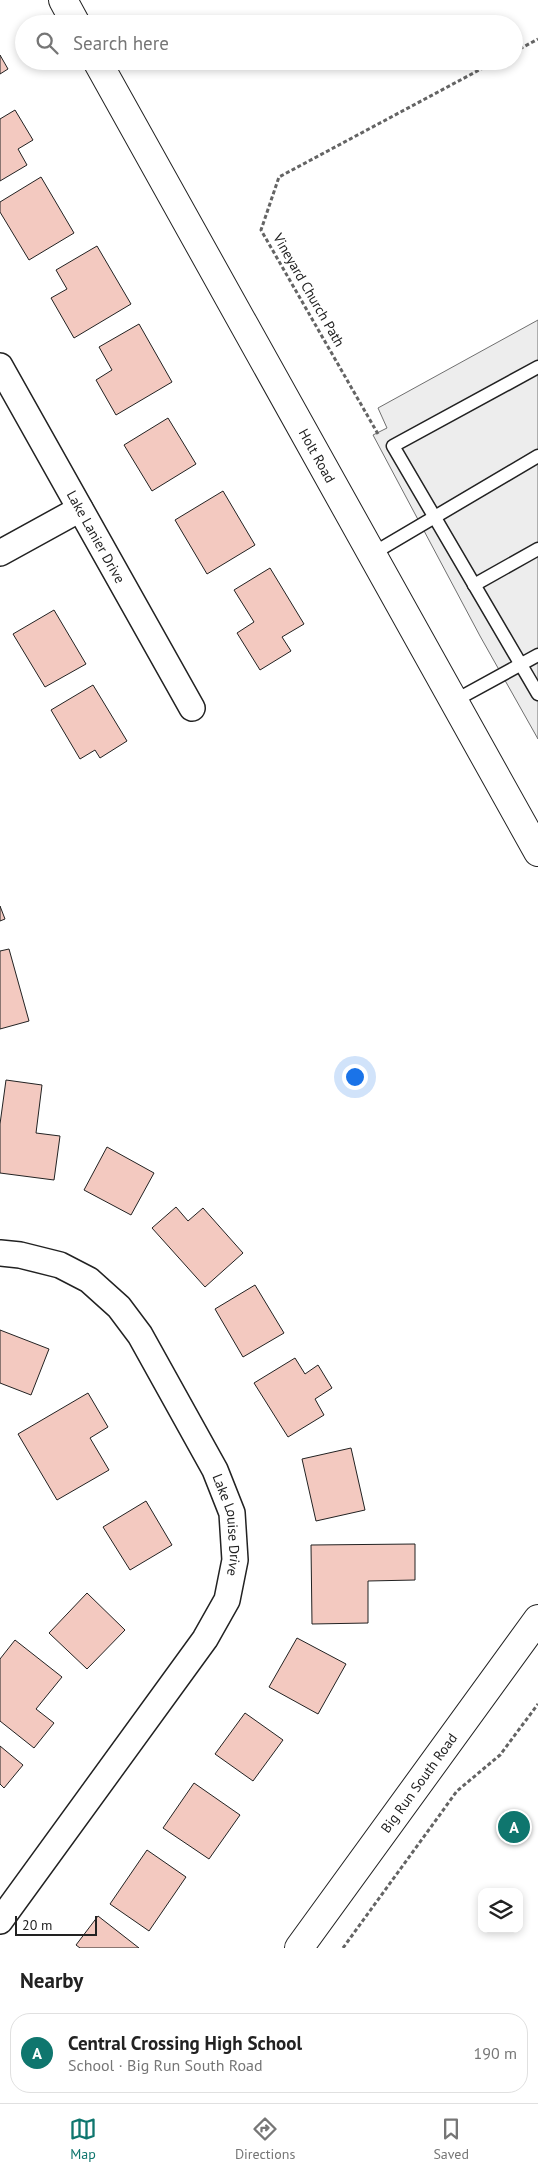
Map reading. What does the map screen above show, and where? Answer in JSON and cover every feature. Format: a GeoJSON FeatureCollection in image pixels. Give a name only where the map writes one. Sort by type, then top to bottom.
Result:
{"type":"FeatureCollection","features":[{"type":"Feature","properties":{"kind":"main road"},"geometry":{"type":"LineString","coordinates":[[63,0],[71,15]]}},
{"type":"Feature","properties":{"kind":"main road","name":"Holt Road"},"geometry":{"type":"LineString","coordinates":[[102,70],[538,852]]}},
{"type":"Feature","properties":{"kind":"main road","name":"Big Run South Road"},"geometry":{"type":"LineString","coordinates":[[299,1948],[538,1619]]}},
{"type":"Feature","properties":{"kind":"street","name":"Lake Lanier Drive"},"geometry":{"type":"LineString","coordinates":[[0,366],[192,708]]}},
{"type":"Feature","properties":{"kind":"street"},"geometry":{"type":"LineString","coordinates":[[0,553],[80,509]]}},
{"type":"Feature","properties":{"kind":"street","name":"Lake Louise Drive"},"geometry":{"type":"LineString","coordinates":[[0,1253],[20,1255],[60,1265],[90,1280],[119,1307],[140,1334],[215,1470],[232,1513],[235,1560],[228,1600],[205,1639],[0,1921]]}},
{"type":"Feature","properties":{"kind":"lane"},"geometry":{"type":"LineString","coordinates":[[538,368],[392,446],[538,694]]}},
{"type":"Feature","properties":{"kind":"lane"},"geometry":{"type":"LineString","coordinates":[[372,554],[538,456]]}},
{"type":"Feature","properties":{"kind":"lane"},"geometry":{"type":"LineString","coordinates":[[474,585],[538,549]]}},
{"type":"Feature","properties":{"kind":"lane"},"geometry":{"type":"LineString","coordinates":[[454,702],[538,655]]}},
{"type":"Feature","properties":{"kind":"path"},"geometry":{"type":"LineString","coordinates":[[523,47],[538,39]]}},
{"type":"Feature","properties":{"kind":"path","name":"Vineyard Church Path"},"geometry":{"type":"LineString","coordinates":[[382,440],[261,230],[279,177],[479,70]]}},
{"type":"Feature","properties":{"kind":"path"},"geometry":{"type":"LineString","coordinates":[[343,1948],[456,1791],[500,1755],[538,1704]]}},
{"type":"Feature","properties":{"kind":"shaded area"},"geometry":{"type":"Polygon","coordinates":[[[538,320],[538,739],[480,636],[373,435],[387,428],[378,408],[538,320]]]}},
{"type":"Feature","properties":{"kind":"building"},"geometry":{"type":"Polygon","coordinates":[[[0,55],[8,69],[0,74],[0,55]]]}},
{"type":"Feature","properties":{"kind":"building"},"geometry":{"type":"Polygon","coordinates":[[[15,110],[33,140],[18,149],[27,165],[0,181],[0,119],[15,110]]]}},
{"type":"Feature","properties":{"kind":"building"},"geometry":{"type":"Polygon","coordinates":[[[41,177],[74,233],[29,260],[0,212],[0,202],[41,177]]]}},
{"type":"Feature","properties":{"kind":"building"},"geometry":{"type":"Polygon","coordinates":[[[97,246],[131,304],[74,338],[51,298],[67,289],[56,270],[97,246]]]}},
{"type":"Feature","properties":{"kind":"building"},"geometry":{"type":"Polygon","coordinates":[[[139,324],[172,382],[116,415],[96,380],[112,370],[99,347],[139,324]]]}},
{"type":"Feature","properties":{"kind":"building"},"geometry":{"type":"Polygon","coordinates":[[[168,418],[196,464],[152,491],[124,445],[168,418]]]}},
{"type":"Feature","properties":{"kind":"building"},"geometry":{"type":"Polygon","coordinates":[[[223,491],[255,545],[207,574],[175,520],[223,491]]]}},
{"type":"Feature","properties":{"kind":"building"},"geometry":{"type":"Polygon","coordinates":[[[270,568],[304,624],[282,637],[291,651],[260,670],[237,633],[254,622],[234,590],[270,568]]]}},
{"type":"Feature","properties":{"kind":"building"},"geometry":{"type":"Polygon","coordinates":[[[54,610],[86,664],[45,687],[13,634],[54,610]]]}},
{"type":"Feature","properties":{"kind":"building"},"geometry":{"type":"Polygon","coordinates":[[[93,685],[127,741],[100,758],[95,750],[80,759],[51,710],[93,685]]]}},
{"type":"Feature","properties":{"kind":"building"},"geometry":{"type":"Polygon","coordinates":[[[0,906],[5,919],[0,921],[0,906]]]}},
{"type":"Feature","properties":{"kind":"building"},"geometry":{"type":"Polygon","coordinates":[[[9,949],[29,1021],[0,1029],[0,951],[9,949]]]}},
{"type":"Feature","properties":{"kind":"building"},"geometry":{"type":"Polygon","coordinates":[[[6,1080],[42,1085],[36,1133],[60,1136],[54,1180],[0,1173],[0,1124],[6,1080]]]}},
{"type":"Feature","properties":{"kind":"building"},"geometry":{"type":"Polygon","coordinates":[[[107,1147],[154,1173],[131,1215],[84,1190],[107,1147]]]}},
{"type":"Feature","properties":{"kind":"building"},"geometry":{"type":"Polygon","coordinates":[[[176,1207],[188,1221],[203,1208],[243,1253],[205,1287],[152,1228],[176,1207]]]}},
{"type":"Feature","properties":{"kind":"building"},"geometry":{"type":"Polygon","coordinates":[[[255,1285],[284,1333],[243,1357],[215,1309],[255,1285]]]}},
{"type":"Feature","properties":{"kind":"building"},"geometry":{"type":"Polygon","coordinates":[[[0,1330],[49,1349],[31,1395],[0,1383],[0,1330]]]}},
{"type":"Feature","properties":{"kind":"building"},"geometry":{"type":"Polygon","coordinates":[[[295,1358],[305,1374],[318,1365],[332,1388],[315,1399],[324,1415],[288,1437],[254,1383],[295,1358]]]}},
{"type":"Feature","properties":{"kind":"building"},"geometry":{"type":"Polygon","coordinates":[[[88,1393],[108,1427],[90,1438],[109,1470],[57,1500],[18,1434],[88,1393]]]}},
{"type":"Feature","properties":{"kind":"building"},"geometry":{"type":"Polygon","coordinates":[[[351,1448],[365,1510],[316,1521],[302,1459],[351,1448]]]}},
{"type":"Feature","properties":{"kind":"building"},"geometry":{"type":"Polygon","coordinates":[[[146,1501],[172,1545],[130,1570],[103,1527],[146,1501]]]}},
{"type":"Feature","properties":{"kind":"building"},"geometry":{"type":"Polygon","coordinates":[[[415,1544],[415,1580],[368,1581],[368,1623],[312,1624],[311,1545],[415,1544]]]}},
{"type":"Feature","properties":{"kind":"building"},"geometry":{"type":"Polygon","coordinates":[[[87,1593],[125,1630],[87,1669],[49,1633],[87,1593]]]}},
{"type":"Feature","properties":{"kind":"building"},"geometry":{"type":"Polygon","coordinates":[[[297,1638],[346,1664],[318,1714],[269,1687],[297,1638]]]}},
{"type":"Feature","properties":{"kind":"building"},"geometry":{"type":"Polygon","coordinates":[[[15,1640],[62,1677],[36,1709],[54,1723],[34,1748],[0,1721],[0,1659],[15,1640]]]}},
{"type":"Feature","properties":{"kind":"building"},"geometry":{"type":"Polygon","coordinates":[[[245,1713],[283,1740],[253,1781],[215,1754],[245,1713]]]}},
{"type":"Feature","properties":{"kind":"building"},"geometry":{"type":"Polygon","coordinates":[[[0,1746],[23,1765],[4,1788],[0,1784],[0,1746]]]}},
{"type":"Feature","properties":{"kind":"building"},"geometry":{"type":"Polygon","coordinates":[[[194,1783],[240,1815],[209,1859],[163,1828],[194,1783]]]}},
{"type":"Feature","properties":{"kind":"building"},"geometry":{"type":"Polygon","coordinates":[[[147,1850],[186,1877],[149,1931],[110,1904],[147,1850]]]}},
{"type":"Feature","properties":{"kind":"building"},"geometry":{"type":"Polygon","coordinates":[[[98,1916],[139,1948],[80,1948],[76,1945],[98,1916]]]}},
{"type":"Feature","properties":{"kind":"place","name":"Central Crossing High School"},"geometry":{"type":"Point","coordinates":[514,1827]}}]}
